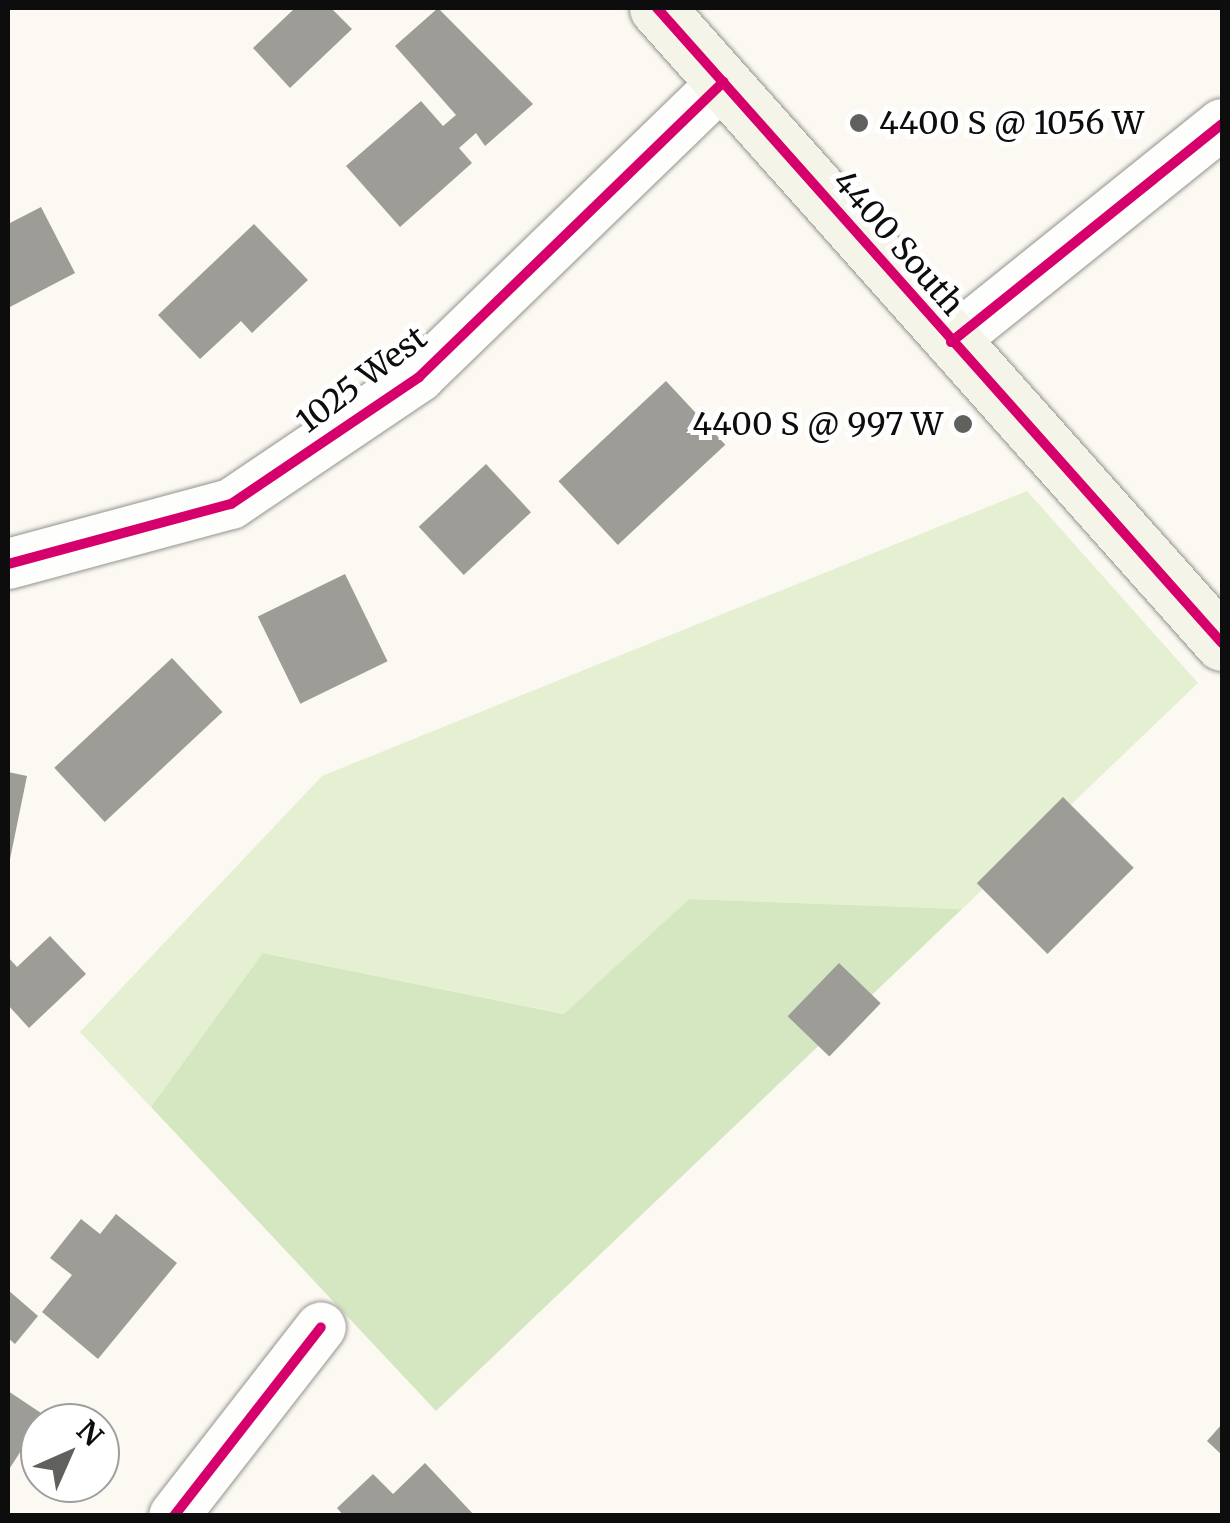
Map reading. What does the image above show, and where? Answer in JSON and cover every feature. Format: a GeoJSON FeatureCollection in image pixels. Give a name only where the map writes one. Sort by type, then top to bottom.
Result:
{"type":"FeatureCollection","features":[{"type":"Feature","properties":{"kind":"street","name":"4400 South"},"geometry":{"type":"LineString","coordinates":[[657,8],[1222,643]]}},
{"type":"Feature","properties":{"kind":"street","name":"1025 West"},"geometry":{"type":"LineString","coordinates":[[8,564],[231,504],[419,376],[722,82]]}},
{"type":"Feature","properties":{"kind":"street"},"geometry":{"type":"LineString","coordinates":[[952,342],[1222,124]]}},
{"type":"Feature","properties":{"kind":"street"},"geometry":{"type":"LineString","coordinates":[[174,1516],[322,1327]]}},
{"type":"Feature","properties":{"kind":"green space"},"geometry":{"type":"Polygon","coordinates":[[[1027,491],[1198,683],[962,909],[689,899],[565,1014],[264,953],[151,1107],[80,1032],[322,776],[1027,491]]]}},
{"type":"Feature","properties":{"kind":"green space"},"geometry":{"type":"Polygon","coordinates":[[[689,899],[962,909],[436,1411],[151,1107],[263,953],[564,1014],[689,899]]]}},
{"type":"Feature","properties":{"kind":"building"},"geometry":{"type":"Polygon","coordinates":[[[295,8],[331,8],[352,29],[290,88],[253,48],[295,8]]]}},
{"type":"Feature","properties":{"kind":"building"},"geometry":{"type":"Polygon","coordinates":[[[438,8],[533,104],[485,146],[476,133],[459,148],[472,163],[400,227],[346,166],[421,101],[443,126],[456,115],[395,46],[438,8]]]}},
{"type":"Feature","properties":{"kind":"building"},"geometry":{"type":"Polygon","coordinates":[[[41,207],[75,273],[8,308],[8,224],[41,207]]]}},
{"type":"Feature","properties":{"kind":"building"},"geometry":{"type":"Polygon","coordinates":[[[254,224],[308,280],[252,333],[241,321],[200,359],[158,315],[254,224]]]}},
{"type":"Feature","properties":{"kind":"building"},"geometry":{"type":"Polygon","coordinates":[[[666,381],[725,445],[618,545],[558,481],[666,381]]]}},
{"type":"Feature","properties":{"kind":"building"},"geometry":{"type":"Polygon","coordinates":[[[486,464],[531,512],[464,575],[419,527],[486,464]]]}},
{"type":"Feature","properties":{"kind":"building"},"geometry":{"type":"Polygon","coordinates":[[[345,574],[388,661],[300,704],[258,617],[345,574]]]}},
{"type":"Feature","properties":{"kind":"building"},"geometry":{"type":"Polygon","coordinates":[[[172,658],[222,712],[105,822],[54,768],[172,658]]]}},
{"type":"Feature","properties":{"kind":"building"},"geometry":{"type":"Polygon","coordinates":[[[8,772],[27,776],[9,864],[8,863],[8,772]]]}},
{"type":"Feature","properties":{"kind":"building"},"geometry":{"type":"Polygon","coordinates":[[[1063,797],[1134,868],[1047,954],[977,883],[1063,797]]]}},
{"type":"Feature","properties":{"kind":"building"},"geometry":{"type":"Polygon","coordinates":[[[50,936],[86,974],[29,1028],[8,1005],[8,957],[17,967],[50,936]]]}},
{"type":"Feature","properties":{"kind":"building"},"geometry":{"type":"Polygon","coordinates":[[[839,963],[881,1003],[829,1057],[788,1016],[839,963]]]}},
{"type":"Feature","properties":{"kind":"building"},"geometry":{"type":"Polygon","coordinates":[[[116,1214],[177,1263],[98,1359],[42,1312],[72,1275],[50,1258],[81,1219],[100,1234],[116,1214]]]}},
{"type":"Feature","properties":{"kind":"building"},"geometry":{"type":"Polygon","coordinates":[[[8,1290],[38,1316],[15,1344],[8,1338],[8,1290]]]}},
{"type":"Feature","properties":{"kind":"building"},"geometry":{"type":"Polygon","coordinates":[[[8,1391],[26,1403],[20,1403],[20,1452],[8,1471],[8,1391]]]}},
{"type":"Feature","properties":{"kind":"building"},"geometry":{"type":"Polygon","coordinates":[[[1222,1424],[1222,1455],[1207,1441],[1222,1424]]]}},
{"type":"Feature","properties":{"kind":"building"},"geometry":{"type":"Polygon","coordinates":[[[425,1463],[475,1516],[344,1516],[337,1508],[373,1474],[393,1494],[425,1463]]]}},
{"type":"Feature","properties":{"kind":"cycle path"},"geometry":{"type":"LineString","coordinates":[[657,8],[1222,643]]}},
{"type":"Feature","properties":{"kind":"cycle path"},"geometry":{"type":"LineString","coordinates":[[8,564],[231,504],[419,377],[723,82]]}},
{"type":"Feature","properties":{"kind":"cycle path"},"geometry":{"type":"LineString","coordinates":[[951,342],[1222,124]]}},
{"type":"Feature","properties":{"kind":"cycle path"},"geometry":{"type":"LineString","coordinates":[[174,1516],[321,1327]]}},
{"type":"Feature","properties":{"kind":"place","name":"4400 S @ 1056 W"},"geometry":{"type":"Point","coordinates":[859,123]}},
{"type":"Feature","properties":{"kind":"place","name":"4400 S @ 997 W"},"geometry":{"type":"Point","coordinates":[963,424]}}]}
